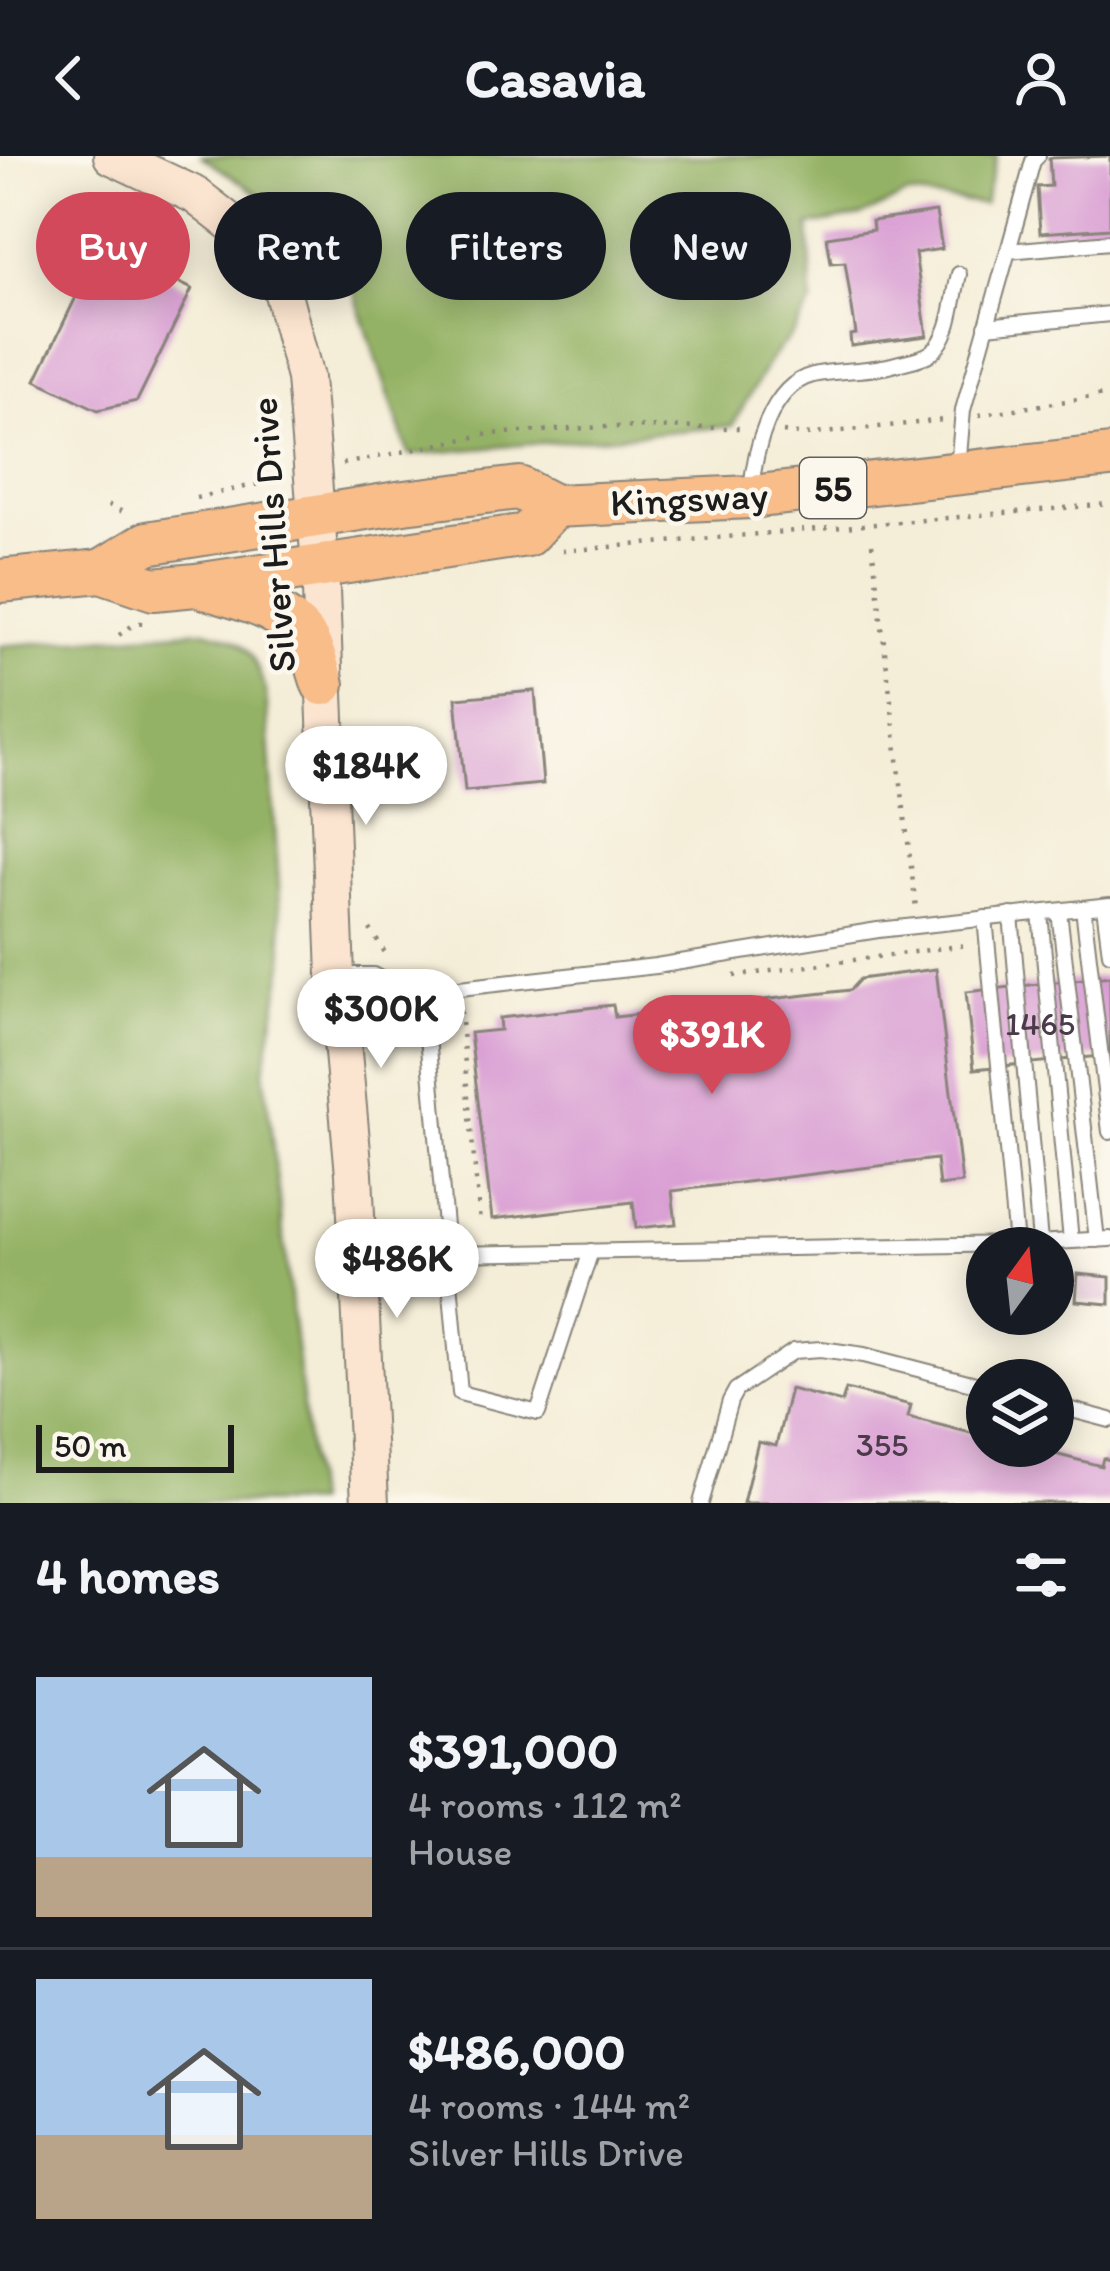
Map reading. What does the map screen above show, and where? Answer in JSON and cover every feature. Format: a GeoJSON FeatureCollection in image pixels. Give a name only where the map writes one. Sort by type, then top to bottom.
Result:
{"type":"FeatureCollection","features":[{"type":"Feature","properties":{"kind":"main road","name":"Kingsway"},"geometry":{"type":"LineString","coordinates":[[101,571],[147,543],[519,488],[554,506],[751,497],[1110,456]]}},
{"type":"Feature","properties":{"kind":"main road","name":"Kingsway"},"geometry":{"type":"LineString","coordinates":[[0,581],[101,571],[154,589],[196,585],[527,535],[554,506]]}},
{"type":"Feature","properties":{"kind":"main road"},"geometry":{"type":"LineString","coordinates":[[196,585],[254,604],[290,624],[306,638],[323,684]]}},
{"type":"Feature","properties":{"kind":"street","name":"Silver Hills Drive"},"geometry":{"type":"LineString","coordinates":[[112,156],[195,195],[240,230],[281,286],[305,378],[320,565],[335,975],[354,1174],[370,1503]]}},
{"type":"Feature","properties":{"kind":"lane"},"geometry":{"type":"LineString","coordinates":[[958,473],[963,418],[986,326],[1038,156]]}},
{"type":"Feature","properties":{"kind":"lane"},"geometry":{"type":"LineString","coordinates":[[1008,250],[1110,242]]}},
{"type":"Feature","properties":{"kind":"lane"},"geometry":{"type":"LineString","coordinates":[[751,497],[753,472],[772,411],[788,388],[809,376],[887,367],[930,354],[946,334],[958,274]]}},
{"type":"Feature","properties":{"kind":"lane"},"geometry":{"type":"LineString","coordinates":[[986,326],[1110,314]]}},
{"type":"Feature","properties":{"kind":"lane"},"geometry":{"type":"LineString","coordinates":[[335,975],[373,974],[401,990],[424,992],[656,967],[918,926],[1107,906],[1110,953]]}},
{"type":"Feature","properties":{"kind":"lane"},"geometry":{"type":"LineString","coordinates":[[1083,908],[1110,1132]]}},
{"type":"Feature","properties":{"kind":"lane"},"geometry":{"type":"LineString","coordinates":[[1059,911],[1103,1239]]}},
{"type":"Feature","properties":{"kind":"lane"},"geometry":{"type":"LineString","coordinates":[[1040,913],[1070,1227]]}},
{"type":"Feature","properties":{"kind":"lane"},"geometry":{"type":"LineString","coordinates":[[1011,915],[1039,1227]]}},
{"type":"Feature","properties":{"kind":"lane"},"geometry":{"type":"LineString","coordinates":[[986,918],[1014,1227]]}},
{"type":"Feature","properties":{"kind":"lane"},"geometry":{"type":"LineString","coordinates":[[424,992],[460,1393],[538,1413],[591,1251]]}},
{"type":"Feature","properties":{"kind":"lane"},"geometry":{"type":"LineString","coordinates":[[446,1254],[966,1245]]}},
{"type":"Feature","properties":{"kind":"lane"},"geometry":{"type":"LineString","coordinates":[[701,1503],[736,1390],[794,1351],[864,1354],[966,1382]]}},
{"type":"Feature","properties":{"kind":"lane"},"geometry":{"type":"LineString","coordinates":[[1074,1411],[1110,1420]]}},
{"type":"Feature","properties":{"kind":"path"},"geometry":{"type":"LineString","coordinates":[[185,500],[489,434],[720,426],[805,435],[963,418],[1110,394]]}},
{"type":"Feature","properties":{"kind":"path"},"geometry":{"type":"LineString","coordinates":[[550,553],[1110,504]]}},
{"type":"Feature","properties":{"kind":"path"},"geometry":{"type":"LineString","coordinates":[[108,505],[124,515],[144,510]]}},
{"type":"Feature","properties":{"kind":"path"},"geometry":{"type":"LineString","coordinates":[[872,544],[920,953]]}},
{"type":"Feature","properties":{"kind":"path"},"geometry":{"type":"LineString","coordinates":[[119,634],[136,623],[156,622]]}},
{"type":"Feature","properties":{"kind":"path"},"geometry":{"type":"LineString","coordinates":[[460,1010],[480,1223]]}},
{"type":"Feature","properties":{"kind":"green space"},"geometry":{"type":"Polygon","coordinates":[[[201,156],[997,156],[984,204],[907,195],[862,216],[809,226],[812,303],[769,361],[732,426],[409,455],[357,300],[382,300],[382,192],[255,192],[201,156]]]}},
{"type":"Feature","properties":{"kind":"green space"},"geometry":{"type":"Polygon","coordinates":[[[205,630],[246,649],[266,691],[284,963],[264,1070],[314,1503],[0,1503],[0,646],[205,630]]]}},
{"type":"Feature","properties":{"kind":"building"},"geometry":{"type":"Polygon","coordinates":[[[1110,156],[1110,228],[1040,233],[1037,187],[1051,186],[1049,158],[1110,156]]]}},
{"type":"Feature","properties":{"kind":"building"},"geometry":{"type":"Polygon","coordinates":[[[936,212],[942,249],[915,253],[927,336],[851,346],[850,335],[856,334],[845,262],[831,263],[827,237],[873,230],[872,221],[936,212]]]}},
{"type":"Feature","properties":{"kind":"building"},"geometry":{"type":"Polygon","coordinates":[[[75,300],[187,300],[137,401],[98,410],[36,380],[75,300]]]}},
{"type":"Feature","properties":{"kind":"building"},"geometry":{"type":"Polygon","coordinates":[[[535,691],[543,784],[465,791],[456,698],[535,691]]]}},
{"type":"Feature","properties":{"kind":"building"},"geometry":{"type":"Polygon","coordinates":[[[936,969],[962,1183],[939,1186],[936,1159],[672,1191],[676,1224],[636,1228],[633,1202],[492,1219],[470,1033],[500,1030],[499,1018],[613,1005],[615,1017],[850,990],[860,979],[936,969]]]}},
{"type":"Feature","properties":{"kind":"building"},"geometry":{"type":"Polygon","coordinates":[[[1110,976],[1110,1055],[974,1069],[966,992],[1110,976]]]}},
{"type":"Feature","properties":{"kind":"building"},"geometry":{"type":"Polygon","coordinates":[[[1078,1274],[1110,1277],[1110,1304],[1076,1301],[1078,1274]]]}},
{"type":"Feature","properties":{"kind":"building"},"geometry":{"type":"Polygon","coordinates":[[[790,1389],[842,1402],[846,1389],[911,1405],[908,1417],[966,1432],[966,1467],[1074,1467],[1074,1459],[1101,1466],[1103,1458],[1110,1460],[1110,1503],[743,1503],[758,1442],[776,1446],[790,1389]]]}}]}
